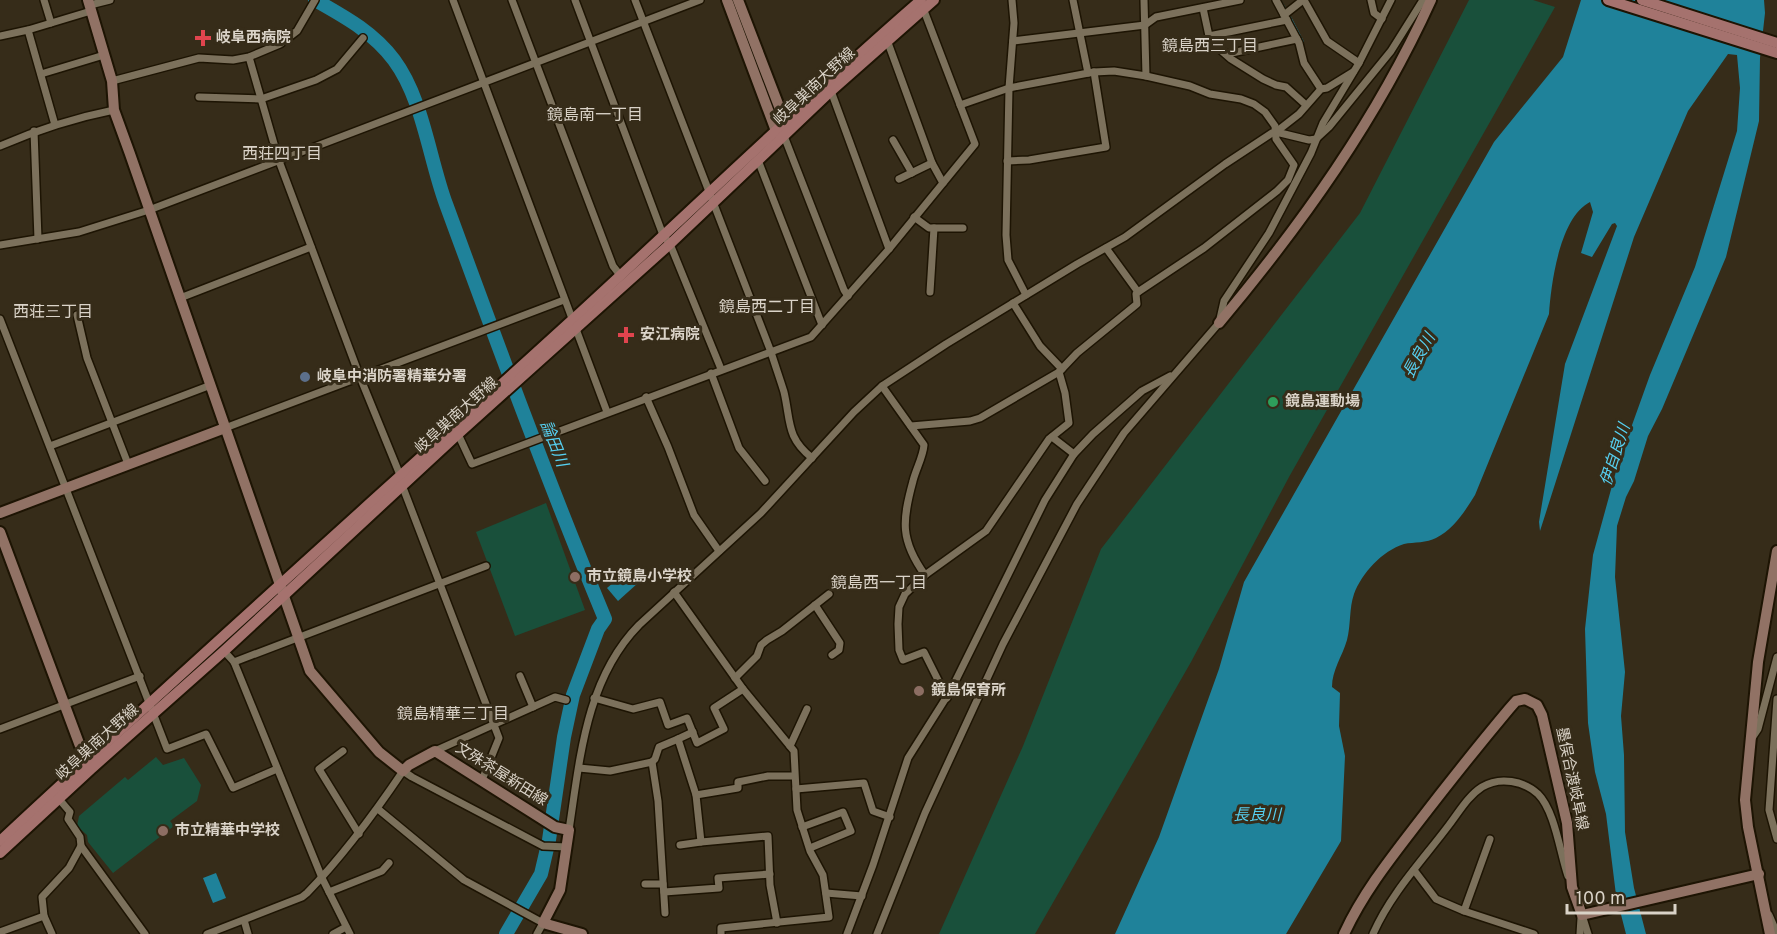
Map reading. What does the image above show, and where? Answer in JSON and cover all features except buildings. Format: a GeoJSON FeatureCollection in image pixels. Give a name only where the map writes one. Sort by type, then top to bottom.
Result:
{"type":"FeatureCollection","features":[{"type":"Feature","properties":{"kind":"main road"},"geometry":{"type":"LineString","coordinates":[[727,0],[780,134]]}},
{"type":"Feature","properties":{"kind":"main road"},"geometry":{"type":"LineString","coordinates":[[738,0],[785,122]]}},
{"type":"Feature","properties":{"kind":"main road","name":"岐阜巣南大野線"},"geometry":{"type":"LineString","coordinates":[[710,198],[758,160],[780,134],[785,122],[921,2],[934,0]]}},
{"type":"Feature","properties":{"kind":"main road"},"geometry":{"type":"LineString","coordinates":[[1219,323],[1300,222],[1330,179],[1413,38],[1431,0]]}},
{"type":"Feature","properties":{"kind":"main road"},"geometry":{"type":"LineString","coordinates":[[1608,0],[1777,53]]}},
{"type":"Feature","properties":{"kind":"main road"},"geometry":{"type":"LineString","coordinates":[[1642,0],[1777,43]]}},
{"type":"Feature","properties":{"kind":"main road","name":"岐阜巣南大野線"},"geometry":{"type":"LineString","coordinates":[[0,841],[152,709],[224,651],[401,480],[780,134],[887,40],[921,2]]}},
{"type":"Feature","properties":{"kind":"main road"},"geometry":{"type":"LineString","coordinates":[[90,5],[112,81],[114,110],[310,671],[379,752],[403,771]]}},
{"type":"Feature","properties":{"kind":"main road","name":"岐阜巣南大野線"},"geometry":{"type":"LineString","coordinates":[[573,324],[620,275],[667,239]]}},
{"type":"Feature","properties":{"kind":"main road","name":"岐阜巣南大野線"},"geometry":{"type":"LineString","coordinates":[[152,709],[279,584],[458,434],[505,386]]}},
{"type":"Feature","properties":{"kind":"main road"},"geometry":{"type":"LineString","coordinates":[[0,513],[225,428]]}},
{"type":"Feature","properties":{"kind":"main road"},"geometry":{"type":"LineString","coordinates":[[0,532],[88,765]]}},
{"type":"Feature","properties":{"kind":"main road"},"geometry":{"type":"LineString","coordinates":[[1770,934],[1754,875],[1745,800],[1758,662],[1777,551]]}},
{"type":"Feature","properties":{"kind":"main road","name":"墨俣合渡岐阜線"},"geometry":{"type":"LineString","coordinates":[[1344,934],[1374,880],[1452,778],[1516,701],[1525,699],[1537,705],[1542,715],[1567,823],[1572,887],[1582,915]]}},
{"type":"Feature","properties":{"kind":"main road","name":"文殊茶屋新田線"},"geometry":{"type":"LineString","coordinates":[[403,771],[409,765],[435,751],[552,825],[569,830]]}},
{"type":"Feature","properties":{"kind":"main road","name":"岐阜巣南大野線"},"geometry":{"type":"LineString","coordinates":[[0,853],[59,799],[88,765]]}},
{"type":"Feature","properties":{"kind":"main road"},"geometry":{"type":"LineString","coordinates":[[569,830],[560,890],[543,924],[582,934]]}},
{"type":"Feature","properties":{"kind":"main road"},"geometry":{"type":"LineString","coordinates":[[1582,915],[1754,875]]}},
{"type":"Feature","properties":{"kind":"street"},"geometry":{"type":"LineString","coordinates":[[44,0],[51,22]]}},
{"type":"Feature","properties":{"kind":"street"},"geometry":{"type":"LineString","coordinates":[[0,36],[28,30],[90,5],[110,0]]}},
{"type":"Feature","properties":{"kind":"street"},"geometry":{"type":"LineString","coordinates":[[453,0],[607,412]]}},
{"type":"Feature","properties":{"kind":"street"},"geometry":{"type":"LineString","coordinates":[[512,0],[613,266],[620,275]]}},
{"type":"Feature","properties":{"kind":"street"},"geometry":{"type":"LineString","coordinates":[[575,0],[667,239],[721,369]]}},
{"type":"Feature","properties":{"kind":"street"},"geometry":{"type":"LineString","coordinates":[[635,0],[771,352],[784,392],[791,432],[799,447],[812,458]]}},
{"type":"Feature","properties":{"kind":"street"},"geometry":{"type":"LineString","coordinates":[[0,245],[84,231],[149,210],[700,0]]}},
{"type":"Feature","properties":{"kind":"street"},"geometry":{"type":"LineString","coordinates":[[1012,0],[1013,41],[1008,88],[1006,235],[1008,260],[1026,295]]}},
{"type":"Feature","properties":{"kind":"street"},"geometry":{"type":"LineString","coordinates":[[1007,161],[1029,160],[1106,147],[1073,0]]}},
{"type":"Feature","properties":{"kind":"street"},"geometry":{"type":"LineString","coordinates":[[1144,0],[1146,76]]}},
{"type":"Feature","properties":{"kind":"street"},"geometry":{"type":"LineString","coordinates":[[1013,41],[1145,25],[1156,17],[1240,0]]}},
{"type":"Feature","properties":{"kind":"street"},"geometry":{"type":"LineString","coordinates":[[1276,0],[1287,14],[1304,63],[1321,89]]}},
{"type":"Feature","properties":{"kind":"street"},"geometry":{"type":"LineString","coordinates":[[1209,36],[1287,14],[1303,0],[1327,41],[1359,63]]}},
{"type":"Feature","properties":{"kind":"street"},"geometry":{"type":"LineString","coordinates":[[1371,0],[1374,14],[1382,20]]}},
{"type":"Feature","properties":{"kind":"street"},"geometry":{"type":"LineString","coordinates":[[877,934],[925,813],[1003,644],[1043,564],[1077,504],[1118,442],[1219,323],[1224,301],[1265,240],[1311,153],[1323,123],[1359,63],[1390,0]]}},
{"type":"Feature","properties":{"kind":"street"},"geometry":{"type":"LineString","coordinates":[[1276,132],[1308,140],[1316,139],[1391,51],[1412,21],[1423,0]]}},
{"type":"Feature","properties":{"kind":"street"},"geometry":{"type":"LineString","coordinates":[[112,81],[199,58],[233,60],[249,57],[280,44],[297,31],[314,2]]}},
{"type":"Feature","properties":{"kind":"street"},"geometry":{"type":"LineString","coordinates":[[458,434],[472,464],[811,337],[889,249],[975,144],[921,2]]}},
{"type":"Feature","properties":{"kind":"street"},"geometry":{"type":"LineString","coordinates":[[1203,8],[1208,39],[1231,59],[1263,79],[1286,87],[1306,105]]}},
{"type":"Feature","properties":{"kind":"street"},"geometry":{"type":"LineString","coordinates":[[28,30],[55,125]]}},
{"type":"Feature","properties":{"kind":"street"},"geometry":{"type":"LineString","coordinates":[[199,97],[261,99],[316,80],[336,69],[363,38]]}},
{"type":"Feature","properties":{"kind":"street"},"geometry":{"type":"LineString","coordinates":[[1227,54],[1297,39]]}},
{"type":"Feature","properties":{"kind":"street"},"geometry":{"type":"LineString","coordinates":[[887,40],[932,163],[943,183]]}},
{"type":"Feature","properties":{"kind":"street"},"geometry":{"type":"LineString","coordinates":[[41,74],[104,55]]}},
{"type":"Feature","properties":{"kind":"street"},"geometry":{"type":"LineString","coordinates":[[249,57],[279,161],[499,738],[482,780]]}},
{"type":"Feature","properties":{"kind":"street"},"geometry":{"type":"LineString","coordinates":[[911,426],[970,421],[980,418],[1060,371],[1077,353],[1137,304],[1136,294],[1138,292],[1204,248],[1277,191],[1288,180],[1294,165],[1276,139],[1275,126],[1265,112],[1254,104],[1146,76],[1114,71],[1091,73],[1008,88],[960,105]]}},
{"type":"Feature","properties":{"kind":"street"},"geometry":{"type":"LineString","coordinates":[[569,830],[594,698],[602,678],[626,639],[761,513],[854,412],[882,386],[919,361],[1140,227],[1225,164],[1276,132],[1321,89],[1327,88],[1353,72]]}},
{"type":"Feature","properties":{"kind":"street"},"geometry":{"type":"LineString","coordinates":[[831,91],[889,249]]}},
{"type":"Feature","properties":{"kind":"street"},"geometry":{"type":"LineString","coordinates":[[0,146],[34,131],[114,110]]}},
{"type":"Feature","properties":{"kind":"street"},"geometry":{"type":"LineString","coordinates":[[34,131],[38,239]]}},
{"type":"Feature","properties":{"kind":"street"},"geometry":{"type":"LineString","coordinates":[[780,134],[848,296]]}},
{"type":"Feature","properties":{"kind":"street"},"geometry":{"type":"LineString","coordinates":[[893,140],[912,172]]}},
{"type":"Feature","properties":{"kind":"street"},"geometry":{"type":"LineString","coordinates":[[758,160],[822,325]]}},
{"type":"Feature","properties":{"kind":"street"},"geometry":{"type":"LineString","coordinates":[[899,179],[932,163]]}},
{"type":"Feature","properties":{"kind":"street"},"geometry":{"type":"LineString","coordinates":[[914,218],[929,228],[963,228]]}},
{"type":"Feature","properties":{"kind":"street"},"geometry":{"type":"LineString","coordinates":[[930,292],[934,228]]}},
{"type":"Feature","properties":{"kind":"street"},"geometry":{"type":"LineString","coordinates":[[180,298],[311,247]]}},
{"type":"Feature","properties":{"kind":"street"},"geometry":{"type":"LineString","coordinates":[[1106,248],[1138,292]]}},
{"type":"Feature","properties":{"kind":"street"},"geometry":{"type":"LineString","coordinates":[[225,428],[564,300]]}},
{"type":"Feature","properties":{"kind":"street"},"geometry":{"type":"LineString","coordinates":[[947,698],[924,652],[903,660],[899,650],[899,607],[909,588],[986,531],[1052,437],[1069,423],[1060,371],[1040,346],[1013,303]]}},
{"type":"Feature","properties":{"kind":"street"},"geometry":{"type":"LineString","coordinates":[[77,315],[87,358],[128,464]]}},
{"type":"Feature","properties":{"kind":"street"},"geometry":{"type":"LineString","coordinates":[[0,319],[167,749],[206,734],[233,788],[277,769]]}},
{"type":"Feature","properties":{"kind":"street"},"geometry":{"type":"LineString","coordinates":[[711,373],[739,448],[765,481]]}},
{"type":"Feature","properties":{"kind":"street"},"geometry":{"type":"LineString","coordinates":[[847,934],[890,817],[908,758],[947,698],[1045,500],[1074,454],[1142,391],[1175,373]]}},
{"type":"Feature","properties":{"kind":"street"},"geometry":{"type":"LineString","coordinates":[[50,446],[211,385]]}},
{"type":"Feature","properties":{"kind":"street"},"geometry":{"type":"LineString","coordinates":[[882,386],[924,448],[913,482],[904,530],[908,546],[925,575]]}},
{"type":"Feature","properties":{"kind":"street"},"geometry":{"type":"LineString","coordinates":[[646,397],[694,515],[718,551]]}},
{"type":"Feature","properties":{"kind":"street"},"geometry":{"type":"LineString","coordinates":[[1052,437],[1074,454]]}},
{"type":"Feature","properties":{"kind":"street"},"geometry":{"type":"LineString","coordinates":[[234,662],[486,566]]}},
{"type":"Feature","properties":{"kind":"street"},"geometry":{"type":"LineString","coordinates":[[674,592],[743,689],[794,751],[797,810],[810,848],[823,874],[826,893],[829,917],[721,928],[721,934]]}},
{"type":"Feature","properties":{"kind":"street"},"geometry":{"type":"LineString","coordinates":[[735,678],[758,656],[761,645],[829,594]]}},
{"type":"Feature","properties":{"kind":"street"},"geometry":{"type":"LineString","coordinates":[[815,605],[840,643],[839,650],[832,655]]}},
{"type":"Feature","properties":{"kind":"street"},"geometry":{"type":"LineString","coordinates":[[224,651],[234,662],[322,878],[348,931],[333,934]]}},
{"type":"Feature","properties":{"kind":"street"},"geometry":{"type":"LineString","coordinates":[[1750,741],[1758,729],[1777,657]]}},
{"type":"Feature","properties":{"kind":"street"},"geometry":{"type":"LineString","coordinates":[[0,729],[140,676]]}},
{"type":"Feature","properties":{"kind":"street"},"geometry":{"type":"LineString","coordinates":[[520,676],[533,707]]}},
{"type":"Feature","properties":{"kind":"street"},"geometry":{"type":"LineString","coordinates":[[594,698],[633,709],[660,702],[668,725],[687,718],[697,743],[724,729],[714,708],[743,689]]}},
{"type":"Feature","properties":{"kind":"street"},"geometry":{"type":"LineString","coordinates":[[435,751],[555,697],[566,700]]}},
{"type":"Feature","properties":{"kind":"street"},"geometry":{"type":"LineString","coordinates":[[1776,835],[1769,810],[1777,699]]}},
{"type":"Feature","properties":{"kind":"street"},"geometry":{"type":"LineString","coordinates":[[790,746],[807,710]]}},
{"type":"Feature","properties":{"kind":"street"},"geometry":{"type":"LineString","coordinates":[[579,768],[610,771],[652,762],[659,747],[693,732]]}},
{"type":"Feature","properties":{"kind":"street"},"geometry":{"type":"LineString","coordinates":[[678,739],[696,795],[701,842]]}},
{"type":"Feature","properties":{"kind":"street"},"geometry":{"type":"LineString","coordinates":[[343,751],[319,769],[358,834]]}},
{"type":"Feature","properties":{"kind":"street"},"geometry":{"type":"LineString","coordinates":[[652,762],[658,801],[665,913]]}},
{"type":"Feature","properties":{"kind":"street"},"geometry":{"type":"LineString","coordinates":[[207,934],[302,897],[322,878],[358,834],[403,771],[547,846],[567,847]]}},
{"type":"Feature","properties":{"kind":"street"},"geometry":{"type":"LineString","coordinates":[[696,795],[738,788],[738,782],[768,776],[794,776]]}},
{"type":"Feature","properties":{"kind":"street"},"geometry":{"type":"LineString","coordinates":[[1372,934],[1389,903],[1466,802],[1483,786],[1501,781],[1528,786],[1544,802],[1572,887]]}},
{"type":"Feature","properties":{"kind":"street"},"geometry":{"type":"LineString","coordinates":[[796,789],[864,783],[873,810],[890,817]]}},
{"type":"Feature","properties":{"kind":"street"},"geometry":{"type":"LineString","coordinates":[[59,799],[70,812],[68,819],[80,837],[81,846],[145,934]]}},
{"type":"Feature","properties":{"kind":"street"},"geometry":{"type":"LineString","coordinates":[[378,809],[464,880],[543,924],[537,934]]}},
{"type":"Feature","properties":{"kind":"street"},"geometry":{"type":"LineString","coordinates":[[802,827],[843,812],[850,831],[810,848]]}},
{"type":"Feature","properties":{"kind":"street"},"geometry":{"type":"LineString","coordinates":[[680,845],[768,836],[770,874],[777,922]]}},
{"type":"Feature","properties":{"kind":"street"},"geometry":{"type":"LineString","coordinates":[[1464,911],[1490,839]]}},
{"type":"Feature","properties":{"kind":"street"},"geometry":{"type":"LineString","coordinates":[[52,934],[44,916],[42,897],[69,868],[81,846]]}},
{"type":"Feature","properties":{"kind":"street"},"geometry":{"type":"LineString","coordinates":[[329,892],[382,872],[389,863]]}},
{"type":"Feature","properties":{"kind":"street"},"geometry":{"type":"LineString","coordinates":[[1414,870],[1436,899],[1464,911],[1534,934]]}},
{"type":"Feature","properties":{"kind":"street"},"geometry":{"type":"LineString","coordinates":[[664,892],[718,888],[718,878],[770,874]]}},
{"type":"Feature","properties":{"kind":"street"},"geometry":{"type":"LineString","coordinates":[[645,884],[663,884]]}},
{"type":"Feature","properties":{"kind":"street"},"geometry":{"type":"LineString","coordinates":[[826,893],[862,896]]}},
{"type":"Feature","properties":{"kind":"street"},"geometry":{"type":"LineString","coordinates":[[1764,908],[1777,933]]}},
{"type":"Feature","properties":{"kind":"street"},"geometry":{"type":"LineString","coordinates":[[1580,934],[1582,915]]}},
{"type":"Feature","properties":{"kind":"street"},"geometry":{"type":"LineString","coordinates":[[1582,915],[1588,934]]}},
{"type":"Feature","properties":{"kind":"street"},"geometry":{"type":"LineString","coordinates":[[0,932],[44,916]]}},
{"type":"Feature","properties":{"kind":"street"},"geometry":{"type":"LineString","coordinates":[[244,920],[248,934]]}},
{"type":"Feature","properties":{"kind":"street"},"geometry":{"type":"LineString","coordinates":[[764,924],[764,934]]}},
{"type":"Feature","properties":{"kind":"green space","name":"鏡島運動場"},"geometry":{"type":"Polygon","coordinates":[[[1469,0],[1533,0],[1555,7],[1289,477],[1191,662],[1035,934],[939,934],[1023,746],[1101,549],[1360,213],[1469,0]]]}},
{"type":"Feature","properties":{"kind":"green space"},"geometry":{"type":"Polygon","coordinates":[[[546,503],[585,610],[515,636],[476,532],[546,503]]]}},
{"type":"Feature","properties":{"kind":"green space"},"geometry":{"type":"Polygon","coordinates":[[[156,757],[163,765],[184,758],[201,785],[197,801],[170,821],[174,826],[113,873],[88,842],[87,835],[77,826],[79,816],[125,777],[128,780],[156,757]]]}},
{"type":"Feature","properties":{"kind":"water","name":"長良川"},"geometry":{"type":"Polygon","coordinates":[[[1581,0],[1764,0],[1765,13],[1760,58],[1759,121],[1726,257],[1662,409],[1648,436],[1617,526],[1615,577],[1625,672],[1621,716],[1625,832],[1634,888],[1646,934],[1626,934],[1616,895],[1606,814],[1595,772],[1588,723],[1585,629],[1593,555],[1618,464],[1650,375],[1695,267],[1737,131],[1740,88],[1737,55],[1728,54],[1688,111],[1634,237],[1540,531],[1539,522],[1565,364],[1617,226],[1615,223],[1612,224],[1592,257],[1581,253],[1593,212],[1590,202],[1571,221],[1564,236],[1555,269],[1549,314],[1475,495],[1448,530],[1432,540],[1396,547],[1374,564],[1358,586],[1352,599],[1347,640],[1332,681],[1332,687],[1340,693],[1339,726],[1345,756],[1341,841],[1286,934],[1115,934],[1159,837],[1219,669],[1244,582],[1494,142],[1563,57],[1581,0]]]}},
{"type":"Feature","properties":{"kind":"water"},"geometry":{"type":"Polygon","coordinates":[[[627,571],[638,583],[618,601],[607,588],[627,571]]]}},
{"type":"Feature","properties":{"kind":"water"},"geometry":{"type":"Polygon","coordinates":[[[216,873],[226,898],[213,903],[203,878],[216,873]]]}},
{"type":"Feature","properties":{"kind":"waterway","name":"論田川"},"geometry":{"type":"LineString","coordinates":[[315,0],[348,19],[377,41],[394,60],[412,92],[446,204],[543,464],[605,619],[598,629],[573,695],[564,737],[549,840],[541,874],[506,934]]}},
{"type":"Feature","properties":{"kind":"waterway"},"geometry":{"type":"LineString","coordinates":[[1280,0],[1286,10]]}},
{"type":"Feature","properties":{"kind":"waterway"},"geometry":{"type":"LineString","coordinates":[[1289,15],[1303,42]]}},
{"type":"Feature","properties":{"kind":"place","name":"岐阜西病院"},"geometry":{"type":"Point","coordinates":[203,38]}},
{"type":"Feature","properties":{"kind":"place","name":"安江病院"},"geometry":{"type":"Point","coordinates":[626,335]}},
{"type":"Feature","properties":{"kind":"place","name":"岐阜中消防署精華分署"},"geometry":{"type":"Point","coordinates":[305,377]}},
{"type":"Feature","properties":{"kind":"place","name":"鏡島運動場"},"geometry":{"type":"Point","coordinates":[1273,402]}},
{"type":"Feature","properties":{"kind":"place","name":"市立鏡島小学校"},"geometry":{"type":"Point","coordinates":[575,577]}},
{"type":"Feature","properties":{"kind":"place","name":"鏡島保育所"},"geometry":{"type":"Point","coordinates":[919,691]}},
{"type":"Feature","properties":{"kind":"place","name":"市立精華中学校"},"geometry":{"type":"Point","coordinates":[163,831]}},
{"type":"Feature","properties":{"kind":"district","name":"鏡島西三丁目"},"geometry":{"type":"Point","coordinates":[1210,47]}},
{"type":"Feature","properties":{"kind":"district","name":"鏡島南一丁目"},"geometry":{"type":"Point","coordinates":[595,116]}},
{"type":"Feature","properties":{"kind":"district","name":"西荘四丁目"},"geometry":{"type":"Point","coordinates":[282,155]}},
{"type":"Feature","properties":{"kind":"district","name":"鏡島西二丁目"},"geometry":{"type":"Point","coordinates":[767,308]}},
{"type":"Feature","properties":{"kind":"district","name":"西荘三丁目"},"geometry":{"type":"Point","coordinates":[53,313]}},
{"type":"Feature","properties":{"kind":"district","name":"鏡島西一丁目"},"geometry":{"type":"Point","coordinates":[879,584]}},
{"type":"Feature","properties":{"kind":"district","name":"鏡島精華三丁目"},"geometry":{"type":"Point","coordinates":[453,715]}},
{"type":"Feature","properties":{"kind":"water label","name":"伊自良川"},"geometry":{"type":"Point","coordinates":[1616,455]}}]}
